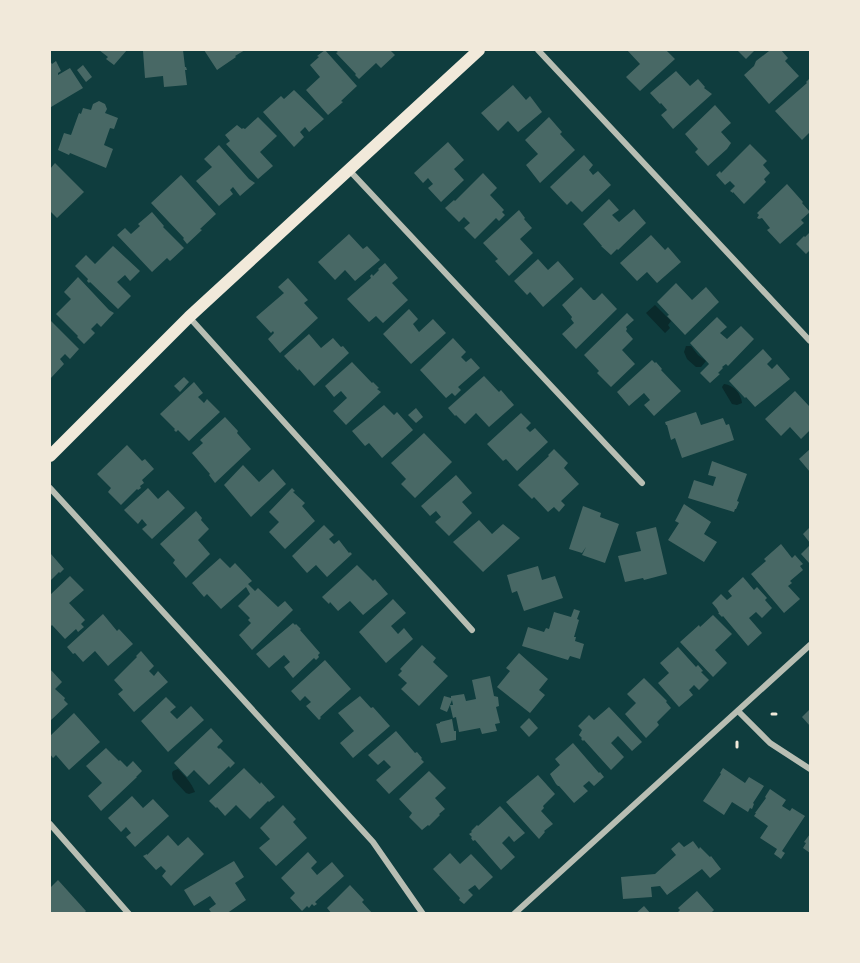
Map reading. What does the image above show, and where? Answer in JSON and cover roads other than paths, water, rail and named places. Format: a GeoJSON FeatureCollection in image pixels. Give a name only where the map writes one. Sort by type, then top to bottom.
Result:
{"type":"FeatureCollection","features":[{"type":"Feature","properties":{"kind":"main road"},"geometry":{"type":"LineString","coordinates":[[50,456],[189,317],[479,50]]}},
{"type":"Feature","properties":{"kind":"street"},"geometry":{"type":"LineString","coordinates":[[538,50],[810,341]]}},
{"type":"Feature","properties":{"kind":"street"},"geometry":{"type":"LineString","coordinates":[[349,170],[642,483]]}},
{"type":"Feature","properties":{"kind":"street"},"geometry":{"type":"LineString","coordinates":[[189,317],[471,630]]}},
{"type":"Feature","properties":{"kind":"street"},"geometry":{"type":"LineString","coordinates":[[50,488],[373,842],[423,914]]}},
{"type":"Feature","properties":{"kind":"street"},"geometry":{"type":"LineString","coordinates":[[514,914],[810,645]]}},
{"type":"Feature","properties":{"kind":"street"},"geometry":{"type":"LineString","coordinates":[[738,711],[770,743],[810,769]]}},
{"type":"Feature","properties":{"kind":"street"},"geometry":{"type":"LineString","coordinates":[[50,824],[129,914]]}},
{"type":"Feature","properties":{"kind":"water"},"geometry":{"type":"Polygon","coordinates":[[[655,305],[671,321],[668,325],[670,328],[665,333],[646,313],[655,305]]]}},
{"type":"Feature","properties":{"kind":"water"},"geometry":{"type":"Polygon","coordinates":[[[686,346],[691,346],[706,361],[701,367],[696,367],[687,359],[684,352],[686,346]]]}},
{"type":"Feature","properties":{"kind":"water"},"geometry":{"type":"Polygon","coordinates":[[[724,384],[736,390],[742,403],[732,404],[722,387],[724,384]]]}},
{"type":"Feature","properties":{"kind":"water"},"geometry":{"type":"Polygon","coordinates":[[[178,769],[190,782],[195,792],[186,793],[173,779],[173,771],[178,769]]]}}]}
